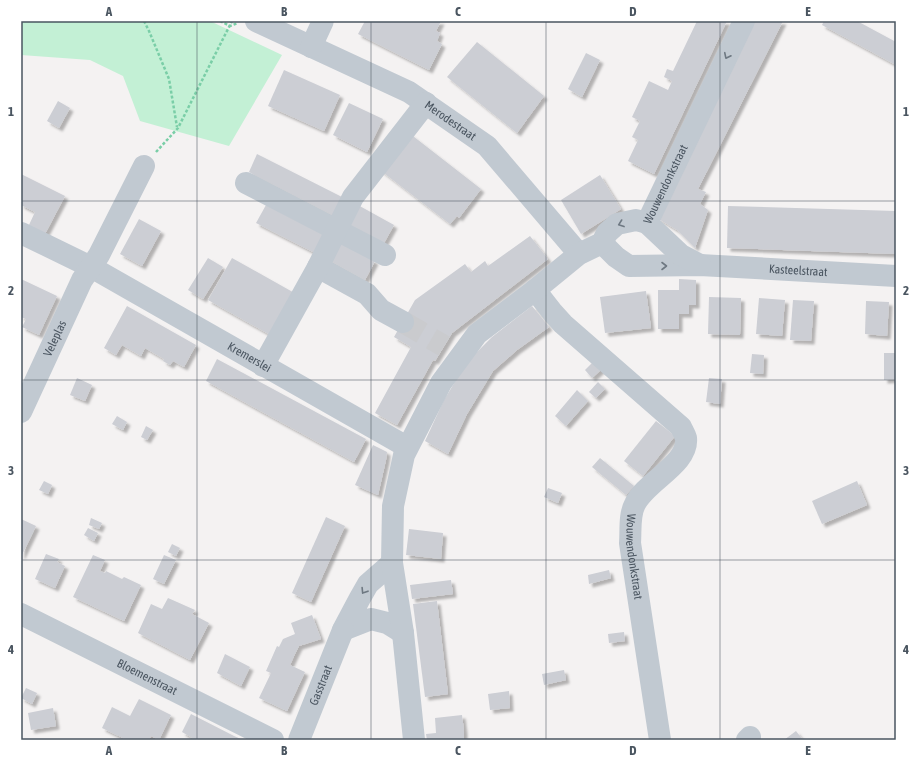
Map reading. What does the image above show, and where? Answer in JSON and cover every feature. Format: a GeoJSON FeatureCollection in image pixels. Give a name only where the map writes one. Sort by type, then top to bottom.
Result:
{"type":"FeatureCollection","features":[{"type":"Feature","properties":{"kind":"street","name":"Merodestraat"},"geometry":{"type":"LineString","coordinates":[[256,21],[409,92],[487,146],[579,254]]}},
{"type":"Feature","properties":{"kind":"street"},"geometry":{"type":"LineString","coordinates":[[311,47],[323,21]]}},
{"type":"Feature","properties":{"kind":"street","name":"Wouwendonkstraat"},"geometry":{"type":"LineString","coordinates":[[414,740],[403,634],[392,563],[393,506],[407,447],[441,383],[453,350],[534,290],[579,254],[602,243],[607,233],[617,224],[636,220],[647,222],[744,21]]}},
{"type":"Feature","properties":{"kind":"street"},"geometry":{"type":"LineString","coordinates":[[263,366],[318,267],[353,197],[426,103]]}},
{"type":"Feature","properties":{"kind":"street"},"geometry":{"type":"LineString","coordinates":[[91,267],[99,255],[144,166]]}},
{"type":"Feature","properties":{"kind":"street"},"geometry":{"type":"LineString","coordinates":[[246,183],[385,255]]}},
{"type":"Feature","properties":{"kind":"street","name":"Kasteelstraat"},"geometry":{"type":"LineString","coordinates":[[647,222],[681,255],[700,265]]}},
{"type":"Feature","properties":{"kind":"street","name":"Kremerslei"},"geometry":{"type":"LineString","coordinates":[[21,233],[91,267],[407,447]]}},
{"type":"Feature","properties":{"kind":"street","name":"Kasteelstraat"},"geometry":{"type":"LineString","coordinates":[[602,243],[616,257],[629,266],[700,265],[896,276]]}},
{"type":"Feature","properties":{"kind":"street","name":"Veleplas"},"geometry":{"type":"LineString","coordinates":[[21,412],[82,280],[91,267]]}},
{"type":"Feature","properties":{"kind":"street"},"geometry":{"type":"LineString","coordinates":[[318,267],[367,294],[381,310],[403,322]]}},
{"type":"Feature","properties":{"kind":"street","name":"Wouwendonkstraat"},"geometry":{"type":"LineString","coordinates":[[534,290],[563,324],[681,427],[686,437],[686,447],[680,459],[642,492],[635,504],[631,517],[630,543],[660,740]]}},
{"type":"Feature","properties":{"kind":"street","name":"Gasstraat"},"geometry":{"type":"LineString","coordinates":[[299,740],[343,630],[368,584],[392,563]]}},
{"type":"Feature","properties":{"kind":"street","name":"Bloemenstraat"},"geometry":{"type":"LineString","coordinates":[[21,614],[273,740]]}},
{"type":"Feature","properties":{"kind":"street"},"geometry":{"type":"LineString","coordinates":[[343,630],[371,619],[387,623],[403,634]]}},
{"type":"Feature","properties":{"kind":"path"},"geometry":{"type":"LineString","coordinates":[[144,21],[169,80],[178,128]]}},
{"type":"Feature","properties":{"kind":"path"},"geometry":{"type":"LineString","coordinates":[[220,21],[230,26],[242,21]]}},
{"type":"Feature","properties":{"kind":"path"},"geometry":{"type":"LineString","coordinates":[[144,166],[178,128],[232,21]]}},
{"type":"Feature","properties":{"kind":"green space"},"geometry":{"type":"Polygon","coordinates":[[[21,21],[210,21],[282,55],[229,146],[140,121],[123,76],[90,60],[21,55],[21,21]]]}},
{"type":"Feature","properties":{"kind":"building"},"geometry":{"type":"Polygon","coordinates":[[[365,21],[441,21],[436,31],[440,33],[437,41],[442,44],[429,70],[358,34],[365,21]]]}},
{"type":"Feature","properties":{"kind":"building"},"geometry":{"type":"Polygon","coordinates":[[[697,21],[727,21],[654,174],[628,161],[638,140],[632,137],[640,121],[632,117],[649,81],[668,90],[672,81],[664,77],[667,69],[673,71],[697,21]]]}},
{"type":"Feature","properties":{"kind":"building"},"geometry":{"type":"Polygon","coordinates":[[[755,21],[783,21],[698,189],[706,192],[700,204],[708,210],[695,248],[677,230],[657,218],[755,21]]]}},
{"type":"Feature","properties":{"kind":"building"},"geometry":{"type":"Polygon","coordinates":[[[824,21],[857,21],[896,42],[896,65],[822,25],[824,21]]]}},
{"type":"Feature","properties":{"kind":"building"},"geometry":{"type":"Polygon","coordinates":[[[477,42],[544,96],[517,133],[447,77],[477,42]]]}},
{"type":"Feature","properties":{"kind":"building"},"geometry":{"type":"Polygon","coordinates":[[[586,53],[600,60],[582,97],[568,89],[586,53]]]}},
{"type":"Feature","properties":{"kind":"building"},"geometry":{"type":"Polygon","coordinates":[[[284,70],[340,95],[324,131],[268,106],[284,70]]]}},
{"type":"Feature","properties":{"kind":"building"},"geometry":{"type":"Polygon","coordinates":[[[58,101],[70,108],[59,128],[47,121],[58,101]]]}},
{"type":"Feature","properties":{"kind":"building"},"geometry":{"type":"Polygon","coordinates":[[[349,103],[383,119],[367,152],[333,135],[349,103]]]}},
{"type":"Feature","properties":{"kind":"building"},"geometry":{"type":"Polygon","coordinates":[[[409,133],[481,189],[459,218],[457,216],[450,224],[380,170],[409,133]]]}},
{"type":"Feature","properties":{"kind":"building"},"geometry":{"type":"Polygon","coordinates":[[[257,154],[342,197],[334,216],[249,172],[257,154]]]}},
{"type":"Feature","properties":{"kind":"building"},"geometry":{"type":"Polygon","coordinates":[[[21,174],[65,196],[45,234],[29,225],[35,212],[21,205],[21,174]]]}},
{"type":"Feature","properties":{"kind":"building"},"geometry":{"type":"Polygon","coordinates":[[[600,175],[621,209],[581,234],[561,200],[600,175]]]}},
{"type":"Feature","properties":{"kind":"building"},"geometry":{"type":"Polygon","coordinates":[[[356,204],[394,225],[384,243],[346,223],[356,204]]]}},
{"type":"Feature","properties":{"kind":"building"},"geometry":{"type":"Polygon","coordinates":[[[266,205],[328,237],[319,255],[256,223],[266,205]]]}},
{"type":"Feature","properties":{"kind":"building"},"geometry":{"type":"Polygon","coordinates":[[[728,206],[896,211],[896,254],[727,248],[728,206]]]}},
{"type":"Feature","properties":{"kind":"building"},"geometry":{"type":"Polygon","coordinates":[[[139,219],[161,231],[142,266],[120,254],[139,219]]]}},
{"type":"Feature","properties":{"kind":"building"},"geometry":{"type":"Polygon","coordinates":[[[530,236],[548,259],[452,333],[435,361],[433,360],[397,425],[375,413],[411,347],[394,337],[415,300],[465,264],[471,272],[485,261],[488,266],[530,236]]]}},
{"type":"Feature","properties":{"kind":"building"},"geometry":{"type":"Polygon","coordinates":[[[337,241],[375,261],[365,280],[327,259],[337,241]]]}},
{"type":"Feature","properties":{"kind":"building"},"geometry":{"type":"Polygon","coordinates":[[[208,258],[223,267],[203,299],[188,290],[208,258]]]}},
{"type":"Feature","properties":{"kind":"building"},"geometry":{"type":"Polygon","coordinates":[[[232,258],[298,295],[274,337],[208,300],[232,258]]]}},
{"type":"Feature","properties":{"kind":"building"},"geometry":{"type":"Polygon","coordinates":[[[21,279],[57,296],[39,335],[22,327],[26,319],[21,317],[21,279]]]}},
{"type":"Feature","properties":{"kind":"building"},"geometry":{"type":"Polygon","coordinates":[[[679,279],[696,280],[696,305],[689,305],[689,314],[679,314],[679,329],[658,329],[658,290],[679,290],[679,279]]]}},
{"type":"Feature","properties":{"kind":"building"},"geometry":{"type":"Polygon","coordinates":[[[646,291],[651,328],[605,333],[600,297],[646,291]]]}},
{"type":"Feature","properties":{"kind":"building"},"geometry":{"type":"Polygon","coordinates":[[[709,297],[741,298],[740,335],[708,334],[709,297]]]}},
{"type":"Feature","properties":{"kind":"building"},"geometry":{"type":"Polygon","coordinates":[[[759,298],[785,300],[782,336],[756,334],[759,298]]]}},
{"type":"Feature","properties":{"kind":"building"},"geometry":{"type":"Polygon","coordinates":[[[793,300],[814,301],[811,341],[790,340],[793,300]]]}},
{"type":"Feature","properties":{"kind":"building"},"geometry":{"type":"Polygon","coordinates":[[[866,301],[889,302],[887,336],[865,334],[866,301]]]}},
{"type":"Feature","properties":{"kind":"building"},"geometry":{"type":"Polygon","coordinates":[[[127,306],[196,345],[184,367],[173,361],[170,365],[163,361],[164,359],[145,348],[141,356],[122,345],[116,355],[104,348],[127,306]]]}},
{"type":"Feature","properties":{"kind":"building"},"geometry":{"type":"Polygon","coordinates":[[[532,306],[549,327],[517,350],[493,371],[467,414],[448,454],[425,441],[444,400],[467,362],[492,337],[532,306]]]}},
{"type":"Feature","properties":{"kind":"building"},"geometry":{"type":"Polygon","coordinates":[[[884,353],[896,353],[896,379],[884,380],[884,353]]]}},
{"type":"Feature","properties":{"kind":"building"},"geometry":{"type":"Polygon","coordinates":[[[752,354],[764,355],[763,374],[750,373],[752,354]]]}},
{"type":"Feature","properties":{"kind":"building"},"geometry":{"type":"Polygon","coordinates":[[[217,359],[366,439],[354,462],[206,381],[217,359]]]}},
{"type":"Feature","properties":{"kind":"building"},"geometry":{"type":"Polygon","coordinates":[[[596,359],[604,367],[592,378],[585,370],[596,359]]]}},
{"type":"Feature","properties":{"kind":"building"},"geometry":{"type":"Polygon","coordinates":[[[77,378],[92,385],[85,401],[70,395],[77,378]]]}},
{"type":"Feature","properties":{"kind":"building"},"geometry":{"type":"Polygon","coordinates":[[[709,378],[722,379],[720,404],[706,402],[709,378]]]}},
{"type":"Feature","properties":{"kind":"building"},"geometry":{"type":"Polygon","coordinates":[[[598,382],[605,389],[596,398],[589,392],[598,382]]]}},
{"type":"Feature","properties":{"kind":"building"},"geometry":{"type":"Polygon","coordinates":[[[577,390],[588,401],[566,426],[555,416],[577,390]]]}},
{"type":"Feature","properties":{"kind":"building"},"geometry":{"type":"Polygon","coordinates":[[[117,416],[127,422],[123,430],[112,424],[117,416]]]}},
{"type":"Feature","properties":{"kind":"building"},"geometry":{"type":"Polygon","coordinates":[[[656,421],[675,436],[643,476],[624,461],[656,421]]]}},
{"type":"Feature","properties":{"kind":"building"},"geometry":{"type":"Polygon","coordinates":[[[146,426],[153,430],[147,440],[141,437],[146,426]]]}},
{"type":"Feature","properties":{"kind":"building"},"geometry":{"type":"Polygon","coordinates":[[[373,445],[387,452],[378,495],[355,485],[373,445]]]}},
{"type":"Feature","properties":{"kind":"building"},"geometry":{"type":"Polygon","coordinates":[[[600,458],[634,486],[626,495],[592,467],[600,458]]]}},
{"type":"Feature","properties":{"kind":"building"},"geometry":{"type":"Polygon","coordinates":[[[44,481],[52,485],[48,494],[39,490],[44,481]]]}},
{"type":"Feature","properties":{"kind":"building"},"geometry":{"type":"Polygon","coordinates":[[[857,481],[867,505],[822,524],[812,501],[857,481]]]}},
{"type":"Feature","properties":{"kind":"building"},"geometry":{"type":"Polygon","coordinates":[[[548,488],[562,493],[558,503],[544,497],[548,488]]]}},
{"type":"Feature","properties":{"kind":"building"},"geometry":{"type":"Polygon","coordinates":[[[326,517],[345,526],[311,602],[292,593],[326,517]]]}},
{"type":"Feature","properties":{"kind":"building"},"geometry":{"type":"Polygon","coordinates":[[[91,518],[102,523],[99,529],[89,525],[91,518]]]}},
{"type":"Feature","properties":{"kind":"building"},"geometry":{"type":"Polygon","coordinates":[[[21,519],[36,526],[21,557],[21,519]]]}},
{"type":"Feature","properties":{"kind":"building"},"geometry":{"type":"Polygon","coordinates":[[[88,528],[98,533],[94,541],[84,535],[88,528]]]}},
{"type":"Feature","properties":{"kind":"building"},"geometry":{"type":"Polygon","coordinates":[[[409,529],[443,533],[441,559],[406,555],[409,529]]]}},
{"type":"Feature","properties":{"kind":"building"},"geometry":{"type":"Polygon","coordinates":[[[172,544],[180,548],[176,556],[168,552],[172,544]]]}},
{"type":"Feature","properties":{"kind":"building"},"geometry":{"type":"Polygon","coordinates":[[[46,554],[59,559],[57,562],[65,566],[55,588],[35,579],[46,554]]]}},
{"type":"Feature","properties":{"kind":"building"},"geometry":{"type":"Polygon","coordinates":[[[93,555],[105,560],[100,571],[105,573],[106,571],[122,579],[124,577],[141,585],[124,621],[73,597],[93,555]]]}},
{"type":"Feature","properties":{"kind":"building"},"geometry":{"type":"Polygon","coordinates":[[[164,555],[176,560],[164,584],[153,579],[164,555]]]}},
{"type":"Feature","properties":{"kind":"building"},"geometry":{"type":"Polygon","coordinates":[[[609,570],[611,578],[589,584],[588,575],[609,570]]]}},
{"type":"Feature","properties":{"kind":"building"},"geometry":{"type":"Polygon","coordinates":[[[451,580],[453,594],[412,599],[410,585],[451,580]]]}},
{"type":"Feature","properties":{"kind":"building"},"geometry":{"type":"Polygon","coordinates":[[[168,598],[195,610],[192,614],[209,623],[190,660],[138,633],[151,604],[162,609],[168,598]]]}},
{"type":"Feature","properties":{"kind":"building"},"geometry":{"type":"Polygon","coordinates":[[[437,601],[448,694],[425,697],[413,604],[437,601]]]}},
{"type":"Feature","properties":{"kind":"building"},"geometry":{"type":"Polygon","coordinates":[[[312,615],[321,639],[299,646],[295,654],[290,665],[305,672],[287,711],[259,698],[271,673],[266,671],[277,646],[279,647],[283,639],[295,634],[291,623],[312,615]]]}},
{"type":"Feature","properties":{"kind":"building"},"geometry":{"type":"Polygon","coordinates":[[[624,632],[625,641],[609,643],[608,634],[624,632]]]}},
{"type":"Feature","properties":{"kind":"building"},"geometry":{"type":"Polygon","coordinates":[[[225,654],[250,667],[241,686],[217,673],[225,654]]]}},
{"type":"Feature","properties":{"kind":"building"},"geometry":{"type":"Polygon","coordinates":[[[564,670],[566,680],[544,685],[542,674],[564,670]]]}},
{"type":"Feature","properties":{"kind":"building"},"geometry":{"type":"Polygon","coordinates":[[[26,688],[37,693],[32,704],[21,698],[26,688]]]}},
{"type":"Feature","properties":{"kind":"building"},"geometry":{"type":"Polygon","coordinates":[[[509,691],[510,708],[490,710],[488,694],[509,691]]]}},
{"type":"Feature","properties":{"kind":"building"},"geometry":{"type":"Polygon","coordinates":[[[139,699],[171,715],[159,740],[151,736],[149,740],[127,740],[102,728],[112,707],[130,716],[139,699]]]}},
{"type":"Feature","properties":{"kind":"building"},"geometry":{"type":"Polygon","coordinates":[[[53,708],[56,726],[31,730],[28,713],[53,708]]]}},
{"type":"Feature","properties":{"kind":"building"},"geometry":{"type":"Polygon","coordinates":[[[191,714],[243,740],[196,740],[182,732],[191,714]]]}},
{"type":"Feature","properties":{"kind":"building"},"geometry":{"type":"Polygon","coordinates":[[[462,715],[464,740],[427,740],[426,734],[436,733],[435,718],[462,715]]]}},
{"type":"Feature","properties":{"kind":"building"},"geometry":{"type":"Polygon","coordinates":[[[796,731],[803,740],[784,740],[796,731]]]}},
{"type":"Feature","properties":{"kind":"tunnel"},"geometry":{"type":"LineString","coordinates":[[403,322],[444,346]]}}]}
